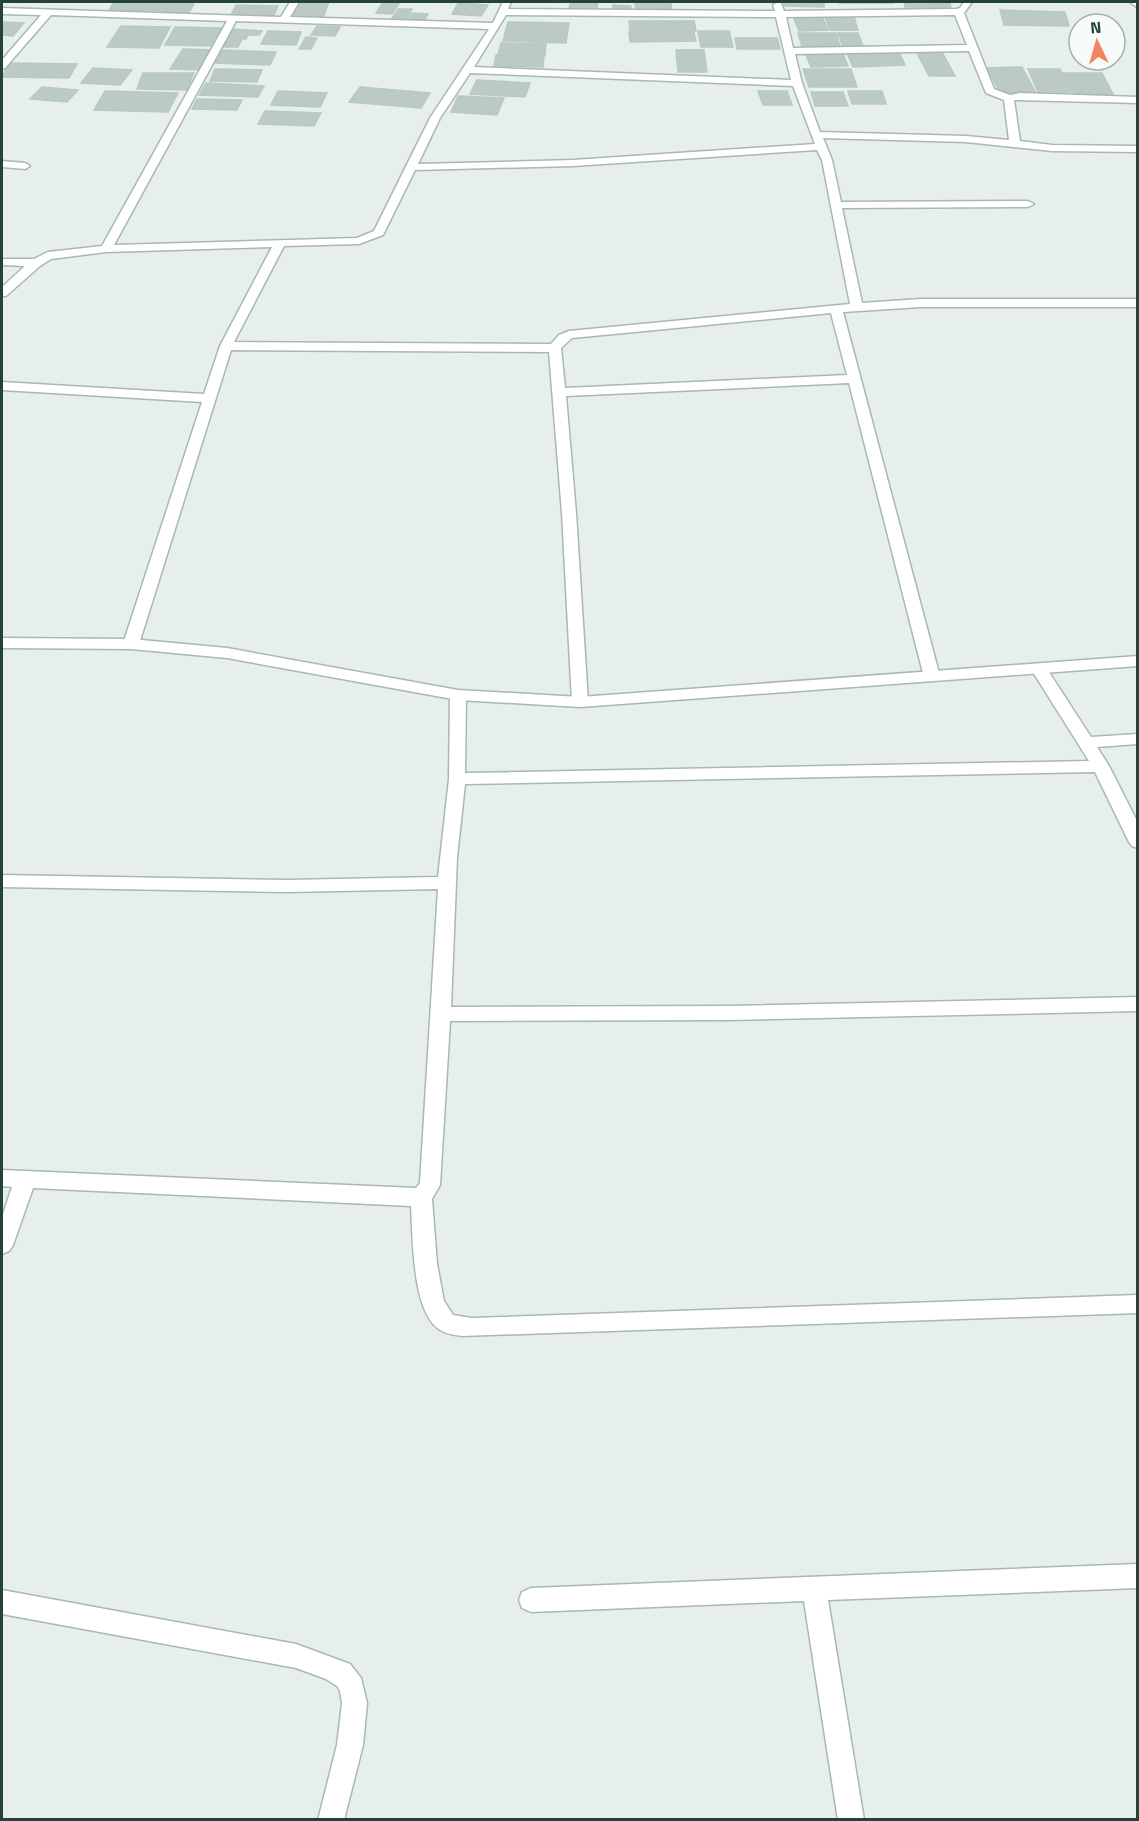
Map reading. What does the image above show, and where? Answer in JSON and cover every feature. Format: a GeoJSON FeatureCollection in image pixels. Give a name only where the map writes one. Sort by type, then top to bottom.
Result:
{"type":"FeatureCollection","features":[{"type":"Feature","properties":{"kind":"street"},"geometry":{"type":"LineString","coordinates":[[103,15],[111,2]]}},
{"type":"Feature","properties":{"kind":"street"},"geometry":{"type":"LineString","coordinates":[[284,20],[294,2]]}},
{"type":"Feature","properties":{"kind":"street"},"geometry":{"type":"LineString","coordinates":[[777,2],[797,83],[826,160],[857,307]]}},
{"type":"Feature","properties":{"kind":"street"},"geometry":{"type":"LineString","coordinates":[[2,293],[36,263],[48,256],[106,249],[359,241],[374,237],[379,233],[435,118],[496,26],[505,7],[779,14],[959,12],[968,2]]}},
{"type":"Feature","properties":{"kind":"street"},"geometry":{"type":"LineString","coordinates":[[2,11],[232,20],[496,26]]}},
{"type":"Feature","properties":{"kind":"street"},"geometry":{"type":"LineString","coordinates":[[959,12],[991,92],[1009,98],[1020,96],[1137,100]]}},
{"type":"Feature","properties":{"kind":"street"},"geometry":{"type":"LineString","coordinates":[[2,66],[48,13]]}},
{"type":"Feature","properties":{"kind":"street"},"geometry":{"type":"LineString","coordinates":[[106,249],[232,20]]}},
{"type":"Feature","properties":{"kind":"street"},"geometry":{"type":"LineString","coordinates":[[788,51],[974,48]]}},
{"type":"Feature","properties":{"kind":"street"},"geometry":{"type":"LineString","coordinates":[[468,70],[797,83]]}},
{"type":"Feature","properties":{"kind":"street"},"geometry":{"type":"LineString","coordinates":[[1009,98],[1015,144]]}},
{"type":"Feature","properties":{"kind":"street"},"geometry":{"type":"LineString","coordinates":[[411,167],[562,164],[818,141],[966,139],[1052,148],[1137,149]]}},
{"type":"Feature","properties":{"kind":"street"},"geometry":{"type":"LineString","coordinates":[[2,164],[25,166]]}},
{"type":"Feature","properties":{"kind":"street"},"geometry":{"type":"LineString","coordinates":[[836,205],[1028,204]]}},
{"type":"Feature","properties":{"kind":"street"},"geometry":{"type":"LineString","coordinates":[[131,644],[226,346],[280,243]]}},
{"type":"Feature","properties":{"kind":"street"},"geometry":{"type":"LineString","coordinates":[[2,262],[36,263]]}},
{"type":"Feature","properties":{"kind":"street"},"geometry":{"type":"LineString","coordinates":[[580,702],[555,348],[563,338],[569,335],[920,303],[1137,303]]}},
{"type":"Feature","properties":{"kind":"street"},"geometry":{"type":"LineString","coordinates":[[836,309],[932,677]]}},
{"type":"Feature","properties":{"kind":"street"},"geometry":{"type":"LineString","coordinates":[[226,346],[555,348]]}},
{"type":"Feature","properties":{"kind":"street"},"geometry":{"type":"LineString","coordinates":[[558,392],[854,379]]}},
{"type":"Feature","properties":{"kind":"street"},"geometry":{"type":"LineString","coordinates":[[2,386],[208,398]]}},
{"type":"Feature","properties":{"kind":"street"},"geometry":{"type":"LineString","coordinates":[[2,643],[131,644],[227,653],[459,695],[580,702],[1137,661]]}},
{"type":"Feature","properties":{"kind":"street"},"geometry":{"type":"LineString","coordinates":[[1039,669],[1101,766],[1137,842]]}},
{"type":"Feature","properties":{"kind":"street"},"geometry":{"type":"LineString","coordinates":[[2,1178],[412,1198],[421,1196],[430,1185],[447,883],[457,779],[459,695]]}},
{"type":"Feature","properties":{"kind":"street"},"geometry":{"type":"LineString","coordinates":[[1086,743],[1137,739]]}},
{"type":"Feature","properties":{"kind":"street"},"geometry":{"type":"LineString","coordinates":[[457,779],[1101,766]]}},
{"type":"Feature","properties":{"kind":"street"},"geometry":{"type":"LineString","coordinates":[[2,881],[275,885],[447,883]]}},
{"type":"Feature","properties":{"kind":"street"},"geometry":{"type":"LineString","coordinates":[[441,1014],[728,1013],[1137,1004]]}},
{"type":"Feature","properties":{"kind":"street"},"geometry":{"type":"LineString","coordinates":[[2,1245],[25,1180]]}},
{"type":"Feature","properties":{"kind":"street"},"geometry":{"type":"LineString","coordinates":[[421,1196],[429,1292],[434,1309],[444,1322],[472,1328],[1137,1304]]}},
{"type":"Feature","properties":{"kind":"street"},"geometry":{"type":"LineString","coordinates":[[531,1600],[1137,1576]]}},
{"type":"Feature","properties":{"kind":"street"},"geometry":{"type":"LineString","coordinates":[[814,1587],[851,1820]]}},
{"type":"Feature","properties":{"kind":"street"},"geometry":{"type":"LineString","coordinates":[[2,1602],[296,1656],[348,1678],[355,1694],[356,1715],[331,1820]]}},
{"type":"Feature","properties":{"kind":"building"},"geometry":{"type":"Polygon","coordinates":[[[114,2],[168,2],[163,11],[109,10],[114,2]]]}},
{"type":"Feature","properties":{"kind":"building"},"geometry":{"type":"Polygon","coordinates":[[[298,2],[329,2],[323,18],[291,17],[298,2]]]}},
{"type":"Feature","properties":{"kind":"building"},"geometry":{"type":"Polygon","coordinates":[[[383,2],[400,2],[392,14],[376,13],[383,2]]]}},
{"type":"Feature","properties":{"kind":"building"},"geometry":{"type":"Polygon","coordinates":[[[571,2],[598,2],[596,12],[568,11],[571,2]]]}},
{"type":"Feature","properties":{"kind":"building"},"geometry":{"type":"Polygon","coordinates":[[[784,2],[824,2],[824,7],[784,6],[784,2]]]}},
{"type":"Feature","properties":{"kind":"building"},"geometry":{"type":"Polygon","coordinates":[[[892,2],[893,3],[839,3],[892,2]]]}},
{"type":"Feature","properties":{"kind":"building"},"geometry":{"type":"Polygon","coordinates":[[[904,2],[950,2],[951,8],[905,7],[904,2]]]}},
{"type":"Feature","properties":{"kind":"building"},"geometry":{"type":"Polygon","coordinates":[[[458,3],[488,5],[481,16],[452,14],[458,3]]]}},
{"type":"Feature","properties":{"kind":"building"},"geometry":{"type":"Polygon","coordinates":[[[168,4],[194,4],[187,16],[161,15],[168,4]]]}},
{"type":"Feature","properties":{"kind":"building"},"geometry":{"type":"Polygon","coordinates":[[[635,4],[671,4],[672,12],[636,12],[635,4]]]}},
{"type":"Feature","properties":{"kind":"building"},"geometry":{"type":"Polygon","coordinates":[[[236,5],[278,6],[273,17],[230,17],[236,5]]]}},
{"type":"Feature","properties":{"kind":"building"},"geometry":{"type":"Polygon","coordinates":[[[613,5],[631,6],[630,12],[612,12],[613,5]]]}},
{"type":"Feature","properties":{"kind":"building"},"geometry":{"type":"Polygon","coordinates":[[[398,9],[412,9],[407,19],[392,18],[398,9]]]}},
{"type":"Feature","properties":{"kind":"building"},"geometry":{"type":"Polygon","coordinates":[[[1000,10],[1065,12],[1067,19],[1067,26],[1004,25],[1000,10]]]}},
{"type":"Feature","properties":{"kind":"building"},"geometry":{"type":"Polygon","coordinates":[[[412,13],[428,14],[424,22],[408,21],[412,13]]]}},
{"type":"Feature","properties":{"kind":"building"},"geometry":{"type":"Polygon","coordinates":[[[793,16],[822,16],[828,30],[799,31],[793,16]]]}},
{"type":"Feature","properties":{"kind":"building"},"geometry":{"type":"Polygon","coordinates":[[[825,17],[854,17],[858,30],[830,30],[825,17]]]}},
{"type":"Feature","properties":{"kind":"building"},"geometry":{"type":"Polygon","coordinates":[[[629,21],[694,21],[696,31],[630,31],[629,21]]]}},
{"type":"Feature","properties":{"kind":"building"},"geometry":{"type":"Polygon","coordinates":[[[2,22],[24,23],[13,36],[2,35],[2,22]]]}},
{"type":"Feature","properties":{"kind":"building"},"geometry":{"type":"Polygon","coordinates":[[[508,22],[569,23],[566,43],[503,41],[508,22]]]}},
{"type":"Feature","properties":{"kind":"building"},"geometry":{"type":"Polygon","coordinates":[[[121,26],[170,27],[159,48],[107,47],[121,26]]]}},
{"type":"Feature","properties":{"kind":"building"},"geometry":{"type":"Polygon","coordinates":[[[317,26],[340,27],[335,36],[311,35],[317,26]]]}},
{"type":"Feature","properties":{"kind":"building"},"geometry":{"type":"Polygon","coordinates":[[[175,27],[222,28],[213,46],[165,45],[175,27]]]}},
{"type":"Feature","properties":{"kind":"building"},"geometry":{"type":"Polygon","coordinates":[[[232,29],[262,31],[259,35],[248,35],[246,39],[242,39],[238,47],[222,47],[232,29]]]}},
{"type":"Feature","properties":{"kind":"building"},"geometry":{"type":"Polygon","coordinates":[[[268,31],[301,32],[296,45],[261,44],[268,31]]]}},
{"type":"Feature","properties":{"kind":"building"},"geometry":{"type":"Polygon","coordinates":[[[698,31],[729,31],[733,47],[701,47],[698,31]]]}},
{"type":"Feature","properties":{"kind":"building"},"geometry":{"type":"Polygon","coordinates":[[[629,32],[694,32],[696,41],[630,42],[629,32]]]}},
{"type":"Feature","properties":{"kind":"building"},"geometry":{"type":"Polygon","coordinates":[[[798,33],[836,33],[840,46],[802,47],[798,33]]]}},
{"type":"Feature","properties":{"kind":"building"},"geometry":{"type":"Polygon","coordinates":[[[838,33],[858,33],[863,46],[843,47],[838,33]]]}},
{"type":"Feature","properties":{"kind":"building"},"geometry":{"type":"Polygon","coordinates":[[[306,37],[317,38],[311,49],[299,49],[306,37]]]}},
{"type":"Feature","properties":{"kind":"building"},"geometry":{"type":"Polygon","coordinates":[[[735,38],[777,38],[780,49],[737,49],[735,38]]]}},
{"type":"Feature","properties":{"kind":"building"},"geometry":{"type":"Polygon","coordinates":[[[501,43],[546,44],[545,56],[498,55],[501,43]]]}},
{"type":"Feature","properties":{"kind":"building"},"geometry":{"type":"Polygon","coordinates":[[[183,49],[213,50],[201,70],[170,69],[183,49]]]}},
{"type":"Feature","properties":{"kind":"building"},"geometry":{"type":"Polygon","coordinates":[[[221,50],[276,52],[270,65],[213,63],[221,50]]]}},
{"type":"Feature","properties":{"kind":"building"},"geometry":{"type":"Polygon","coordinates":[[[676,50],[704,50],[707,72],[678,72],[676,50]]]}},
{"type":"Feature","properties":{"kind":"building"},"geometry":{"type":"Polygon","coordinates":[[[874,52],[880,66],[853,67],[847,53],[874,52]]]}},
{"type":"Feature","properties":{"kind":"building"},"geometry":{"type":"Polygon","coordinates":[[[899,52],[905,65],[882,66],[876,53],[899,52]]]}},
{"type":"Feature","properties":{"kind":"building"},"geometry":{"type":"Polygon","coordinates":[[[942,52],[955,76],[929,76],[917,53],[942,52]]]}},
{"type":"Feature","properties":{"kind":"building"},"geometry":{"type":"Polygon","coordinates":[[[843,54],[848,66],[811,67],[806,55],[843,54]]]}},
{"type":"Feature","properties":{"kind":"building"},"geometry":{"type":"Polygon","coordinates":[[[496,55],[544,56],[543,67],[494,66],[496,55]]]}},
{"type":"Feature","properties":{"kind":"building"},"geometry":{"type":"Polygon","coordinates":[[[10,63],[77,64],[69,78],[2,77],[10,63]]]}},
{"type":"Feature","properties":{"kind":"building"},"geometry":{"type":"Polygon","coordinates":[[[1022,67],[1036,93],[1000,93],[987,68],[1022,67]]]}},
{"type":"Feature","properties":{"kind":"building"},"geometry":{"type":"Polygon","coordinates":[[[93,68],[132,70],[120,85],[81,83],[93,68]]]}},
{"type":"Feature","properties":{"kind":"building"},"geometry":{"type":"Polygon","coordinates":[[[215,69],[262,70],[257,82],[210,81],[215,69]]]}},
{"type":"Feature","properties":{"kind":"building"},"geometry":{"type":"Polygon","coordinates":[[[803,69],[851,69],[857,87],[809,87],[803,69]]]}},
{"type":"Feature","properties":{"kind":"building"},"geometry":{"type":"Polygon","coordinates":[[[1028,69],[1060,69],[1071,92],[1038,92],[1028,69]]]}},
{"type":"Feature","properties":{"kind":"building"},"geometry":{"type":"Polygon","coordinates":[[[143,73],[194,73],[187,90],[137,89],[143,73]]]}},
{"type":"Feature","properties":{"kind":"building"},"geometry":{"type":"Polygon","coordinates":[[[1063,73],[1102,73],[1113,94],[1074,94],[1063,73]]]}},
{"type":"Feature","properties":{"kind":"building"},"geometry":{"type":"Polygon","coordinates":[[[477,80],[530,83],[525,97],[470,94],[477,80]]]}},
{"type":"Feature","properties":{"kind":"building"},"geometry":{"type":"Polygon","coordinates":[[[206,83],[264,86],[258,97],[199,95],[206,83]]]}},
{"type":"Feature","properties":{"kind":"building"},"geometry":{"type":"Polygon","coordinates":[[[42,87],[78,90],[67,102],[30,99],[42,87]]]}},
{"type":"Feature","properties":{"kind":"building"},"geometry":{"type":"Polygon","coordinates":[[[360,87],[430,93],[421,108],[349,102],[360,87]]]}},
{"type":"Feature","properties":{"kind":"building"},"geometry":{"type":"Polygon","coordinates":[[[105,91],[178,93],[168,112],[94,110],[105,91]]]}},
{"type":"Feature","properties":{"kind":"building"},"geometry":{"type":"Polygon","coordinates":[[[278,91],[327,93],[320,107],[271,105],[278,91]]]}},
{"type":"Feature","properties":{"kind":"building"},"geometry":{"type":"Polygon","coordinates":[[[758,91],[787,91],[792,105],[763,105],[758,91]]]}},
{"type":"Feature","properties":{"kind":"building"},"geometry":{"type":"Polygon","coordinates":[[[848,91],[882,91],[886,104],[852,104],[848,91]]]}},
{"type":"Feature","properties":{"kind":"building"},"geometry":{"type":"Polygon","coordinates":[[[811,92],[843,92],[848,106],[815,106],[811,92]]]}},
{"type":"Feature","properties":{"kind":"building"},"geometry":{"type":"Polygon","coordinates":[[[458,96],[504,98],[497,115],[451,112],[458,96]]]}},
{"type":"Feature","properties":{"kind":"building"},"geometry":{"type":"Polygon","coordinates":[[[197,99],[242,100],[237,110],[192,109],[197,99]]]}},
{"type":"Feature","properties":{"kind":"building"},"geometry":{"type":"Polygon","coordinates":[[[265,111],[321,113],[314,126],[258,124],[265,111]]]}}]}
